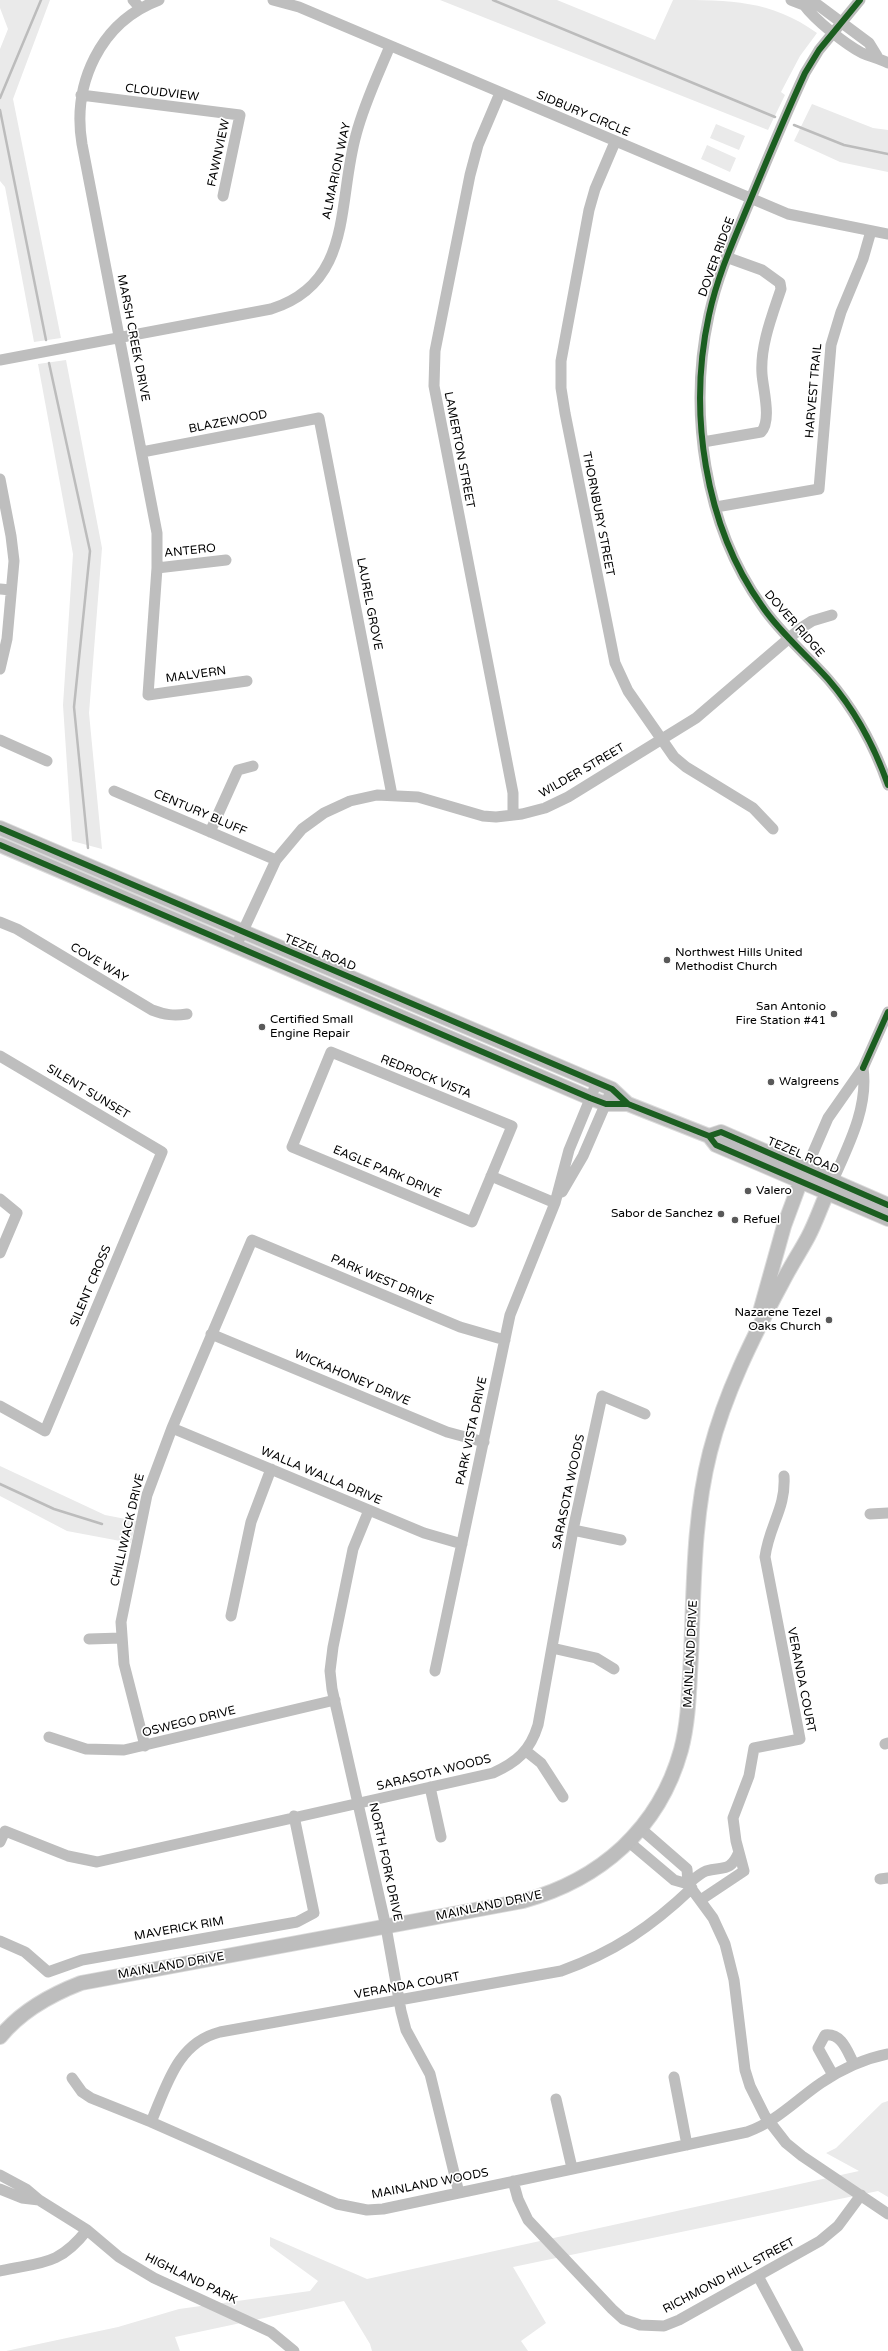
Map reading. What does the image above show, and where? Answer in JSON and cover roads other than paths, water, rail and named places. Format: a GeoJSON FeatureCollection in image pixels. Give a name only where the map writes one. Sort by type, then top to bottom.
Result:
{"type":"FeatureCollection","features":[{"type":"Feature","properties":{"kind":"main road","name":"TEZEL ROAD"},"geometry":{"type":"LineString","coordinates":[[0,828],[597,1082],[612,1089],[628,1104]]}},
{"type":"Feature","properties":{"kind":"main road","name":"TEZEL ROAD"},"geometry":{"type":"LineString","coordinates":[[0,845],[590,1098],[606,1104],[628,1104],[709,1136],[716,1145],[804,1174],[831,1186],[888,1218]]}},
{"type":"Feature","properties":{"kind":"main road","name":"MAINLAND DRIVE"},"geometry":{"type":"LineString","coordinates":[[0,2037],[29,2009],[60,1991],[81,1983],[523,1901],[559,1890],[600,1867],[629,1842],[666,1790],[681,1748],[688,1709],[696,1541],[701,1494],[717,1426],[751,1341],[784,1226],[804,1174]]}},
{"type":"Feature","properties":{"kind":"main road","name":"TEZEL ROAD"},"geometry":{"type":"LineString","coordinates":[[831,1186],[888,1205]]}},
{"type":"Feature","properties":{"kind":"main road","name":"MAINLAND DRIVE"},"geometry":{"type":"LineString","coordinates":[[751,1341],[808,1237],[831,1186]]}},
{"type":"Feature","properties":{"kind":"street","name":"MARSH CREEK DRIVE"},"geometry":{"type":"LineString","coordinates":[[148,694],[157,568],[157,534],[82,144],[79,118],[81,95],[91,64],[105,41],[137,4],[159,0]]}},
{"type":"Feature","properties":{"kind":"street","name":"SIDBURY CIRCLE"},"geometry":{"type":"LineString","coordinates":[[273,0],[299,7],[615,142],[794,216],[888,234]]}},
{"type":"Feature","properties":{"kind":"street"},"geometry":{"type":"LineString","coordinates":[[791,0],[804,5],[818,5],[869,44],[877,56]]}},
{"type":"Feature","properties":{"kind":"street","name":"DOVER RIDGE"},"geometry":{"type":"LineString","coordinates":[[860,0],[834,32],[805,73],[726,257],[709,315],[702,356],[700,397],[703,442],[707,469],[716,507],[735,558],[753,594],[763,608],[829,680],[849,707],[872,747],[888,785]]}},
{"type":"Feature","properties":{"kind":"street"},"geometry":{"type":"LineString","coordinates":[[804,5],[812,16],[863,53],[877,56],[888,63]]}},
{"type":"Feature","properties":{"kind":"street","name":"ALMARION WAY"},"geometry":{"type":"LineString","coordinates":[[0,360],[272,309],[288,304],[303,296],[321,278],[333,255],[356,136],[367,101],[390,46]]}},
{"type":"Feature","properties":{"kind":"street","name":"LAMERTON STREET"},"geometry":{"type":"LineString","coordinates":[[500,93],[478,145],[470,175],[435,351],[434,386],[513,793],[513,815]]}},
{"type":"Feature","properties":{"kind":"street","name":"CLOUDVIEW"},"geometry":{"type":"LineString","coordinates":[[81,95],[240,115]]}},
{"type":"Feature","properties":{"kind":"street","name":"FAWNVIEW"},"geometry":{"type":"LineString","coordinates":[[223,196],[240,115]]}},
{"type":"Feature","properties":{"kind":"street","name":"THORNBURY STREET"},"geometry":{"type":"LineString","coordinates":[[615,142],[595,189],[561,361],[561,388],[615,663],[628,691],[661,740],[686,767],[753,808],[773,829]]}},
{"type":"Feature","properties":{"kind":"street","name":"HARVEST TRAIL"},"geometry":{"type":"LineString","coordinates":[[716,507],[819,489],[831,345],[840,312],[863,259],[871,231]]}},
{"type":"Feature","properties":{"kind":"street"},"geometry":{"type":"LineString","coordinates":[[703,442],[761,432],[766,424],[762,373],[768,329],[781,289],[780,283],[762,270],[726,257]]}},
{"type":"Feature","properties":{"kind":"street","name":"BLAZEWOOD"},"geometry":{"type":"LineString","coordinates":[[142,452],[319,418]]}},
{"type":"Feature","properties":{"kind":"street","name":"LAUREL GROVE"},"geometry":{"type":"LineString","coordinates":[[319,418],[392,795]]}},
{"type":"Feature","properties":{"kind":"street"},"geometry":{"type":"LineString","coordinates":[[0,479],[13,548],[6,589],[5,612],[7,639],[0,669]]}},
{"type":"Feature","properties":{"kind":"street","name":"ANTERO"},"geometry":{"type":"LineString","coordinates":[[157,568],[226,560]]}},
{"type":"Feature","properties":{"kind":"street","name":"WILDER STREET"},"geometry":{"type":"LineString","coordinates":[[236,946],[276,860],[302,829],[324,813],[363,797],[392,795],[418,797],[483,816],[513,815],[533,812],[557,803],[696,718],[789,638],[812,621],[832,615]]}},
{"type":"Feature","properties":{"kind":"street","name":"MALVERN"},"geometry":{"type":"LineString","coordinates":[[148,694],[247,681]]}},
{"type":"Feature","properties":{"kind":"street"},"geometry":{"type":"LineString","coordinates":[[0,740],[47,761]]}},
{"type":"Feature","properties":{"kind":"street"},"geometry":{"type":"LineString","coordinates":[[210,832],[238,770],[252,766]]}},
{"type":"Feature","properties":{"kind":"street","name":"CENTURY BLUFF"},"geometry":{"type":"LineString","coordinates":[[114,791],[276,860]]}},
{"type":"Feature","properties":{"kind":"street","name":"COVE WAY"},"geometry":{"type":"LineString","coordinates":[[0,922],[17,929],[152,1010],[163,1015],[174,1016],[187,1014]]}},
{"type":"Feature","properties":{"kind":"street"},"geometry":{"type":"LineString","coordinates":[[804,1174],[828,1118],[862,1068],[886,1026],[888,1012]]}},
{"type":"Feature","properties":{"kind":"street","name":"REDROCK VISTA"},"geometry":{"type":"LineString","coordinates":[[292,1147],[331,1052],[512,1126],[491,1176]]}},
{"type":"Feature","properties":{"kind":"street","name":"SILENT SUNSET"},"geometry":{"type":"LineString","coordinates":[[0,1056],[162,1152]]}},
{"type":"Feature","properties":{"kind":"street"},"geometry":{"type":"LineString","coordinates":[[831,1186],[854,1129],[865,1085],[862,1068]]}},
{"type":"Feature","properties":{"kind":"street","name":"PARK VISTA DRIVE"},"geometry":{"type":"LineString","coordinates":[[555,1203],[568,1150],[597,1082]]}},
{"type":"Feature","properties":{"kind":"street","name":"PARK VISTA DRIVE"},"geometry":{"type":"LineString","coordinates":[[435,1671],[514,1301],[555,1203],[583,1156],[612,1089]]}},
{"type":"Feature","properties":{"kind":"street","name":"EAGLE PARK DRIVE"},"geometry":{"type":"LineString","coordinates":[[292,1147],[472,1222],[491,1176]]}},
{"type":"Feature","properties":{"kind":"street","name":"SILENT CROSS"},"geometry":{"type":"LineString","coordinates":[[0,1406],[45,1431],[162,1152]]}},
{"type":"Feature","properties":{"kind":"street"},"geometry":{"type":"LineString","coordinates":[[491,1176],[555,1203]]}},
{"type":"Feature","properties":{"kind":"street"},"geometry":{"type":"LineString","coordinates":[[0,1199],[17,1213],[0,1253]]}},
{"type":"Feature","properties":{"kind":"street","name":"PARK WEST DRIVE"},"geometry":{"type":"LineString","coordinates":[[252,1240],[460,1327],[505,1340]]}},
{"type":"Feature","properties":{"kind":"street","name":"CHILLIWACK DRIVE"},"geometry":{"type":"LineString","coordinates":[[145,1746],[124,1664],[121,1638],[123,1609],[147,1495],[172,1428],[252,1240]]}},
{"type":"Feature","properties":{"kind":"street","name":"WICKAHONEY DRIVE"},"geometry":{"type":"LineString","coordinates":[[211,1334],[447,1432],[484,1442]]}},
{"type":"Feature","properties":{"kind":"street","name":"SARASOTA WOODS"},"geometry":{"type":"LineString","coordinates":[[0,1842],[5,1831],[68,1856],[98,1862],[294,1816],[359,1805],[493,1773],[509,1766],[526,1751],[538,1725],[573,1530],[602,1396],[645,1414]]}},
{"type":"Feature","properties":{"kind":"street","name":"WALLA WALLA DRIVE"},"geometry":{"type":"LineString","coordinates":[[172,1428],[424,1534],[462,1544]]}},
{"type":"Feature","properties":{"kind":"street"},"geometry":{"type":"LineString","coordinates":[[231,1616],[251,1522],[270,1469]]}},
{"type":"Feature","properties":{"kind":"street","name":"VERANDA COURT"},"geometry":{"type":"LineString","coordinates":[[702,1899],[744,1871],[733,1818],[749,1776],[754,1748],[800,1739],[765,1557],[770,1536],[783,1501],[784,1476]]}},
{"type":"Feature","properties":{"kind":"street","name":"NORTH FORK DRIVE"},"geometry":{"type":"LineString","coordinates":[[369,1510],[353,1549],[333,1647],[330,1671],[335,1700],[386,1927],[399,2001],[406,2030],[430,2074],[459,2193]]}},
{"type":"Feature","properties":{"kind":"street"},"geometry":{"type":"LineString","coordinates":[[870,1514],[888,1513]]}},
{"type":"Feature","properties":{"kind":"street"},"geometry":{"type":"LineString","coordinates":[[573,1530],[621,1540]]}},
{"type":"Feature","properties":{"kind":"street"},"geometry":{"type":"LineString","coordinates":[[89,1639],[121,1638]]}},
{"type":"Feature","properties":{"kind":"street"},"geometry":{"type":"LineString","coordinates":[[552,1648],[596,1658],[614,1668]]}},
{"type":"Feature","properties":{"kind":"street","name":"OSWEGO DRIVE"},"geometry":{"type":"LineString","coordinates":[[49,1737],[74,1746],[99,1751],[124,1750],[335,1700]]}},
{"type":"Feature","properties":{"kind":"street"},"geometry":{"type":"LineString","coordinates":[[526,1751],[541,1763],[563,1796]]}},
{"type":"Feature","properties":{"kind":"street"},"geometry":{"type":"LineString","coordinates":[[430,1787],[441,1837]]}},
{"type":"Feature","properties":{"kind":"street","name":"MAVERICK RIM"},"geometry":{"type":"LineString","coordinates":[[0,1941],[25,1952],[48,1972],[82,1960],[297,1922],[314,1913],[294,1816]]}},
{"type":"Feature","properties":{"kind":"street"},"geometry":{"type":"LineString","coordinates":[[640,1828],[686,1869],[690,1886]]}},
{"type":"Feature","properties":{"kind":"street"},"geometry":{"type":"LineString","coordinates":[[629,1842],[674,1880],[690,1886],[702,1899],[713,1918],[725,1944],[734,1980],[744,2070],[757,2102],[770,2122],[786,2143],[802,2156],[888,2214]]}},
{"type":"Feature","properties":{"kind":"street","name":"VERANDA COURT"},"geometry":{"type":"LineString","coordinates":[[151,2122],[179,2059],[190,2047],[202,2038],[220,2032],[537,1976],[583,1963],[635,1936],[665,1913],[699,1874],[726,1869],[732,1865],[739,1852]]}},
{"type":"Feature","properties":{"kind":"street"},"geometry":{"type":"LineString","coordinates":[[833,2075],[818,2048],[825,2035],[832,2034],[839,2038],[854,2064]]}},
{"type":"Feature","properties":{"kind":"street","name":"MAINLAND WOODS"},"geometry":{"type":"LineString","coordinates":[[72,2078],[82,2092],[91,2098],[151,2122],[337,2204],[352,2208],[383,2209],[746,2132],[770,2122],[833,2075],[854,2064],[888,2054]]}},
{"type":"Feature","properties":{"kind":"street"},"geometry":{"type":"LineString","coordinates":[[674,2077],[687,2145]]}},
{"type":"Feature","properties":{"kind":"street"},"geometry":{"type":"LineString","coordinates":[[556,2099],[572,2168]]}},
{"type":"Feature","properties":{"kind":"street","name":"HIGHLAND PARK"},"geometry":{"type":"LineString","coordinates":[[0,2175],[26,2189],[39,2200],[87,2230],[119,2257],[154,2278],[271,2332],[294,2351]]}},
{"type":"Feature","properties":{"kind":"street","name":"RICHMOND HILL STREET"},"geometry":{"type":"LineString","coordinates":[[513,2181],[522,2211],[532,2224],[612,2309],[629,2321],[646,2326],[664,2326],[679,2320],[810,2248],[829,2234],[850,2211],[860,2195]]}},
{"type":"Feature","properties":{"kind":"street","name":"HIGHLAND PARK"},"geometry":{"type":"LineString","coordinates":[[0,2189],[22,2198],[39,2200]]}},
{"type":"Feature","properties":{"kind":"street"},"geometry":{"type":"LineString","coordinates":[[0,2271],[46,2262],[64,2255],[77,2243],[87,2230]]}},
{"type":"Feature","properties":{"kind":"street"},"geometry":{"type":"LineString","coordinates":[[758,2276],[798,2351]]}},
{"type":"Feature","properties":{"kind":"waterway"},"geometry":{"type":"LineString","coordinates":[[0,98],[41,0]]}},
{"type":"Feature","properties":{"kind":"waterway"},"geometry":{"type":"LineString","coordinates":[[493,0],[775,117]]}},
{"type":"Feature","properties":{"kind":"waterway"},"geometry":{"type":"LineString","coordinates":[[0,110],[46,340]]}},
{"type":"Feature","properties":{"kind":"waterway"},"geometry":{"type":"LineString","coordinates":[[794,125],[844,145],[888,154]]}},
{"type":"Feature","properties":{"kind":"waterway"},"geometry":{"type":"LineString","coordinates":[[49,363],[90,551],[74,707],[88,848]]}},
{"type":"Feature","properties":{"kind":"waterway"},"geometry":{"type":"LineString","coordinates":[[0,1484],[54,1509],[102,1524]]}},
{"type":"Feature","properties":{"kind":"place","name":"Northwest Hills United Methodist Church"},"geometry":{"type":"Point","coordinates":[667,960]}},
{"type":"Feature","properties":{"kind":"place","name":"San Antonio Fire Station #41"},"geometry":{"type":"Point","coordinates":[834,1014]}},
{"type":"Feature","properties":{"kind":"place","name":"Certified Small Engine Repair"},"geometry":{"type":"Point","coordinates":[262,1027]}},
{"type":"Feature","properties":{"kind":"place","name":"Walgreens"},"geometry":{"type":"Point","coordinates":[771,1082]}},
{"type":"Feature","properties":{"kind":"place","name":"Valero"},"geometry":{"type":"Point","coordinates":[748,1191]}},
{"type":"Feature","properties":{"kind":"place","name":"Sabor de Sanchez"},"geometry":{"type":"Point","coordinates":[721,1214]}},
{"type":"Feature","properties":{"kind":"place","name":"Refuel"},"geometry":{"type":"Point","coordinates":[735,1220]}},
{"type":"Feature","properties":{"kind":"place","name":"Nazarene Tezel Oaks Church"},"geometry":{"type":"Point","coordinates":[829,1320]}}]}
